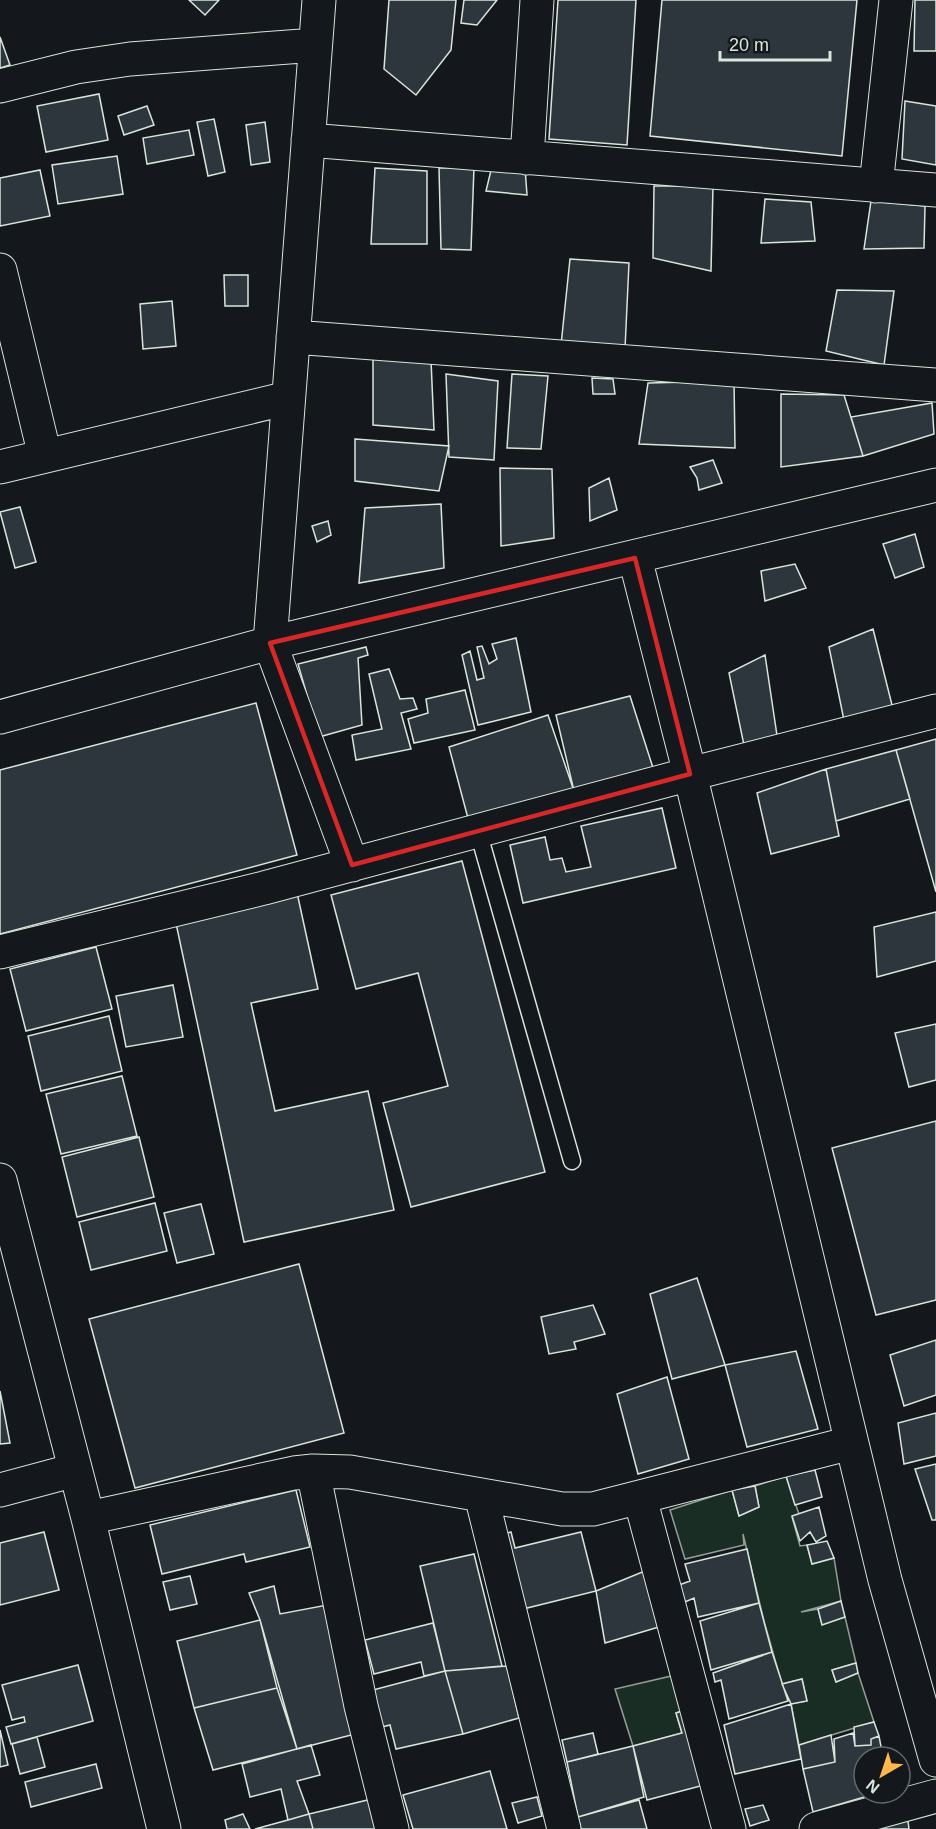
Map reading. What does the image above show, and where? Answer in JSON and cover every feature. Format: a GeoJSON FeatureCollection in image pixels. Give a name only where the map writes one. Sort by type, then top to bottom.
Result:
{"type":"FeatureCollection","features":[{"type":"Feature","properties":{"kind":"street"},"geometry":{"type":"LineString","coordinates":[[319,0],[270,643],[352,865]]}},
{"type":"Feature","properties":{"kind":"street"},"geometry":{"type":"LineString","coordinates":[[527,158],[537,0]]}},
{"type":"Feature","properties":{"kind":"street"},"geometry":{"type":"LineString","coordinates":[[876,186],[896,0]]}},
{"type":"Feature","properties":{"kind":"street"},"geometry":{"type":"LineString","coordinates":[[0,86],[76,67],[130,59],[315,45]]}},
{"type":"Feature","properties":{"kind":"street"},"geometry":{"type":"LineString","coordinates":[[308,140],[936,190]]}},
{"type":"Feature","properties":{"kind":"street"},"geometry":{"type":"LineString","coordinates":[[0,270],[45,456]]}},
{"type":"Feature","properties":{"kind":"street"},"geometry":{"type":"LineString","coordinates":[[293,337],[936,385]]}},
{"type":"Feature","properties":{"kind":"street"},"geometry":{"type":"LineString","coordinates":[[0,467],[288,398]]}},
{"type":"Feature","properties":{"kind":"street"},"geometry":{"type":"LineString","coordinates":[[0,717],[270,643],[936,485]]}},
{"type":"Feature","properties":{"kind":"street"},"geometry":{"type":"LineString","coordinates":[[635,558],[690,774],[885,1580],[936,1760]]}},
{"type":"Feature","properties":{"kind":"street"},"geometry":{"type":"LineString","coordinates":[[0,952],[352,865],[690,774],[936,711]]}},
{"type":"Feature","properties":{"kind":"street"},"geometry":{"type":"LineString","coordinates":[[0,1180],[88,1518],[164,1829]]}},
{"type":"Feature","properties":{"kind":"street"},"geometry":{"type":"LineString","coordinates":[[88,1518],[313,1471],[350,1472],[562,1509],[594,1509],[851,1443]]}},
{"type":"Feature","properties":{"kind":"street"},"geometry":{"type":"LineString","coordinates":[[0,1490],[75,1470]]}},
{"type":"Feature","properties":{"kind":"street"},"geometry":{"type":"LineString","coordinates":[[313,1471],[361,1706],[392,1829]]}},
{"type":"Feature","properties":{"kind":"street"},"geometry":{"type":"LineString","coordinates":[[481,1495],[564,1829]]}},
{"type":"Feature","properties":{"kind":"street"},"geometry":{"type":"LineString","coordinates":[[640,1498],[729,1829]]}},
{"type":"Feature","properties":{"kind":"street"},"geometry":{"type":"LineString","coordinates":[[816,1829],[936,1796]]}},
{"type":"Feature","properties":{"kind":"lane"},"geometry":{"type":"LineString","coordinates":[[478,831],[572,1161]]}},
{"type":"Feature","properties":{"kind":"highlighted area"},"geometry":{"type":"Polygon","coordinates":[[[635,558],[690,774],[352,865],[270,643],[635,558]]]}},
{"type":"Feature","properties":{"kind":"green space"},"geometry":{"type":"Polygon","coordinates":[[[786,1476],[799,1514],[792,1517],[800,1546],[807,1545],[812,1564],[834,1558],[841,1601],[801,1612],[818,1609],[822,1624],[845,1617],[856,1663],[832,1670],[836,1682],[858,1673],[874,1722],[799,1745],[791,1704],[807,1701],[802,1679],[782,1684],[743,1534],[744,1545],[685,1559],[670,1510],[732,1490],[739,1516],[759,1507],[755,1486],[786,1476]]]}},
{"type":"Feature","properties":{"kind":"green space"},"geometry":{"type":"Polygon","coordinates":[[[680,1674],[688,1709],[676,1713],[682,1733],[633,1746],[615,1689],[680,1674]]]}},
{"type":"Feature","properties":{"kind":"building"},"geometry":{"type":"Polygon","coordinates":[[[189,0],[219,0],[205,15],[189,0]]]}},
{"type":"Feature","properties":{"kind":"building"},"geometry":{"type":"Polygon","coordinates":[[[389,0],[456,0],[451,50],[416,95],[384,69],[389,0]]]}},
{"type":"Feature","properties":{"kind":"building"},"geometry":{"type":"Polygon","coordinates":[[[464,0],[497,0],[477,25],[461,23],[464,0]]]}},
{"type":"Feature","properties":{"kind":"building"},"geometry":{"type":"Polygon","coordinates":[[[558,0],[636,0],[627,145],[549,139],[558,0]]]}},
{"type":"Feature","properties":{"kind":"building"},"geometry":{"type":"Polygon","coordinates":[[[662,0],[857,0],[842,156],[650,136],[662,0]]]}},
{"type":"Feature","properties":{"kind":"building"},"geometry":{"type":"Polygon","coordinates":[[[915,0],[936,0],[936,51],[914,51],[915,0]]]}},
{"type":"Feature","properties":{"kind":"building"},"geometry":{"type":"Polygon","coordinates":[[[0,37],[10,65],[0,68],[0,37]]]}},
{"type":"Feature","properties":{"kind":"building"},"geometry":{"type":"Polygon","coordinates":[[[99,94],[108,140],[46,152],[37,106],[99,94]]]}},
{"type":"Feature","properties":{"kind":"building"},"geometry":{"type":"Polygon","coordinates":[[[905,101],[936,106],[936,165],[902,159],[905,101]]]}},
{"type":"Feature","properties":{"kind":"building"},"geometry":{"type":"Polygon","coordinates":[[[147,106],[154,125],[124,135],[118,116],[147,106]]]}},
{"type":"Feature","properties":{"kind":"building"},"geometry":{"type":"Polygon","coordinates":[[[214,119],[225,172],[208,176],[197,122],[214,119]]]}},
{"type":"Feature","properties":{"kind":"building"},"geometry":{"type":"Polygon","coordinates":[[[265,122],[270,162],[251,165],[246,125],[265,122]]]}},
{"type":"Feature","properties":{"kind":"building"},"geometry":{"type":"Polygon","coordinates":[[[189,130],[194,155],[147,164],[143,138],[189,130]]]}},
{"type":"Feature","properties":{"kind":"building"},"geometry":{"type":"Polygon","coordinates":[[[117,156],[123,194],[58,204],[52,165],[117,156]]]}},
{"type":"Feature","properties":{"kind":"building"},"geometry":{"type":"Polygon","coordinates":[[[492,166],[525,168],[527,195],[486,191],[492,166]]]}},
{"type":"Feature","properties":{"kind":"building"},"geometry":{"type":"Polygon","coordinates":[[[474,167],[471,250],[441,249],[439,168],[474,167]]]}},
{"type":"Feature","properties":{"kind":"building"},"geometry":{"type":"Polygon","coordinates":[[[375,168],[427,171],[427,244],[371,244],[375,168]]]}},
{"type":"Feature","properties":{"kind":"building"},"geometry":{"type":"Polygon","coordinates":[[[40,170],[50,216],[0,226],[0,178],[40,170]]]}},
{"type":"Feature","properties":{"kind":"building"},"geometry":{"type":"Polygon","coordinates":[[[654,186],[713,186],[711,271],[653,258],[654,186]]]}},
{"type":"Feature","properties":{"kind":"building"},"geometry":{"type":"Polygon","coordinates":[[[765,199],[811,202],[815,241],[761,243],[765,199]]]}},
{"type":"Feature","properties":{"kind":"building"},"geometry":{"type":"Polygon","coordinates":[[[871,201],[925,206],[924,248],[864,249],[871,201]]]}},
{"type":"Feature","properties":{"kind":"building"},"geometry":{"type":"Polygon","coordinates":[[[570,259],[629,263],[625,349],[561,345],[570,259]]]}},
{"type":"Feature","properties":{"kind":"building"},"geometry":{"type":"Polygon","coordinates":[[[224,275],[248,275],[248,306],[225,306],[224,275]]]}},
{"type":"Feature","properties":{"kind":"building"},"geometry":{"type":"Polygon","coordinates":[[[837,290],[894,291],[884,365],[826,351],[837,290]]]}},
{"type":"Feature","properties":{"kind":"building"},"geometry":{"type":"Polygon","coordinates":[[[172,301],[176,346],[143,349],[140,304],[172,301]]]}},
{"type":"Feature","properties":{"kind":"building"},"geometry":{"type":"Polygon","coordinates":[[[373,358],[431,360],[434,430],[373,425],[373,358]]]}},
{"type":"Feature","properties":{"kind":"building"},"geometry":{"type":"Polygon","coordinates":[[[446,374],[498,381],[494,460],[449,457],[446,374]]]}},
{"type":"Feature","properties":{"kind":"building"},"geometry":{"type":"Polygon","coordinates":[[[512,374],[548,376],[541,449],[507,448],[512,374]]]}},
{"type":"Feature","properties":{"kind":"building"},"geometry":{"type":"Polygon","coordinates":[[[592,378],[613,379],[615,394],[593,394],[592,378]]]}},
{"type":"Feature","properties":{"kind":"building"},"geometry":{"type":"Polygon","coordinates":[[[734,381],[735,448],[639,444],[648,383],[734,381]]]}},
{"type":"Feature","properties":{"kind":"building"},"geometry":{"type":"Polygon","coordinates":[[[781,394],[844,395],[863,456],[781,467],[781,394]]]}},
{"type":"Feature","properties":{"kind":"building"},"geometry":{"type":"Polygon","coordinates":[[[932,403],[934,434],[863,456],[851,417],[932,403]]]}},
{"type":"Feature","properties":{"kind":"building"},"geometry":{"type":"Polygon","coordinates":[[[355,439],[449,446],[439,491],[355,481],[355,439]]]}},
{"type":"Feature","properties":{"kind":"building"},"geometry":{"type":"Polygon","coordinates":[[[713,460],[722,483],[699,490],[697,478],[690,467],[713,460]]]}},
{"type":"Feature","properties":{"kind":"building"},"geometry":{"type":"Polygon","coordinates":[[[500,468],[552,469],[554,538],[501,546],[500,468]]]}},
{"type":"Feature","properties":{"kind":"building"},"geometry":{"type":"Polygon","coordinates":[[[609,478],[617,510],[590,521],[589,488],[609,478]]]}},
{"type":"Feature","properties":{"kind":"building"},"geometry":{"type":"Polygon","coordinates":[[[441,504],[444,568],[359,583],[365,508],[441,504]]]}},
{"type":"Feature","properties":{"kind":"building"},"geometry":{"type":"Polygon","coordinates":[[[20,507],[36,562],[15,568],[0,512],[20,507]]]}},
{"type":"Feature","properties":{"kind":"building"},"geometry":{"type":"Polygon","coordinates":[[[328,521],[331,535],[317,542],[312,526],[328,521]]]}},
{"type":"Feature","properties":{"kind":"building"},"geometry":{"type":"Polygon","coordinates":[[[915,534],[924,567],[895,578],[883,544],[915,534]]]}},
{"type":"Feature","properties":{"kind":"building"},"geometry":{"type":"Polygon","coordinates":[[[795,564],[806,588],[765,601],[761,571],[795,564]]]}},
{"type":"Feature","properties":{"kind":"building"},"geometry":{"type":"Polygon","coordinates":[[[873,629],[894,713],[846,730],[829,647],[873,629]]]}},
{"type":"Feature","properties":{"kind":"building"},"geometry":{"type":"Polygon","coordinates":[[[516,638],[531,712],[478,725],[462,655],[470,651],[477,680],[484,678],[477,647],[482,646],[489,664],[497,659],[492,644],[516,638]]]}},
{"type":"Feature","properties":{"kind":"building"},"geometry":{"type":"Polygon","coordinates":[[[366,647],[368,655],[358,658],[362,725],[319,737],[298,664],[366,647]]]}},
{"type":"Feature","properties":{"kind":"building"},"geometry":{"type":"Polygon","coordinates":[[[765,655],[779,749],[746,755],[729,673],[765,655]]]}},
{"type":"Feature","properties":{"kind":"building"},"geometry":{"type":"Polygon","coordinates":[[[389,669],[400,699],[413,698],[417,709],[401,713],[411,749],[356,760],[352,735],[382,729],[369,674],[389,669]]]}},
{"type":"Feature","properties":{"kind":"building"},"geometry":{"type":"Polygon","coordinates":[[[465,690],[475,730],[414,743],[408,719],[428,713],[426,699],[465,690]]]}},
{"type":"Feature","properties":{"kind":"building"},"geometry":{"type":"Polygon","coordinates":[[[630,696],[654,771],[574,791],[556,715],[630,696]]]}},
{"type":"Feature","properties":{"kind":"building"},"geometry":{"type":"Polygon","coordinates":[[[256,703],[297,855],[0,934],[0,770],[256,703]]]}},
{"type":"Feature","properties":{"kind":"building"},"geometry":{"type":"Polygon","coordinates":[[[548,715],[574,791],[469,822],[449,747],[548,715]]]}},
{"type":"Feature","properties":{"kind":"building"},"geometry":{"type":"Polygon","coordinates":[[[936,739],[936,892],[896,750],[936,739]]]}},
{"type":"Feature","properties":{"kind":"building"},"geometry":{"type":"Polygon","coordinates":[[[896,750],[910,799],[836,821],[826,769],[896,750]]]}},
{"type":"Feature","properties":{"kind":"building"},"geometry":{"type":"Polygon","coordinates":[[[826,769],[839,836],[771,854],[757,793],[826,769]]]}},
{"type":"Feature","properties":{"kind":"building"},"geometry":{"type":"Polygon","coordinates":[[[662,808],[676,868],[523,903],[510,845],[545,837],[550,860],[562,858],[566,872],[591,867],[581,826],[662,808]]]}},
{"type":"Feature","properties":{"kind":"building"},"geometry":{"type":"Polygon","coordinates":[[[462,861],[545,1172],[411,1207],[383,1103],[448,1086],[418,973],[356,989],[331,895],[462,861]]]}},
{"type":"Feature","properties":{"kind":"building"},"geometry":{"type":"Polygon","coordinates":[[[296,888],[318,989],[251,1003],[275,1111],[368,1091],[394,1210],[244,1242],[174,914],[296,888]]]}},
{"type":"Feature","properties":{"kind":"building"},"geometry":{"type":"Polygon","coordinates":[[[936,912],[936,961],[877,977],[874,927],[936,912]]]}},
{"type":"Feature","properties":{"kind":"building"},"geometry":{"type":"Polygon","coordinates":[[[96,947],[112,1009],[26,1031],[10,969],[96,947]]]}},
{"type":"Feature","properties":{"kind":"building"},"geometry":{"type":"Polygon","coordinates":[[[173,985],[183,1037],[126,1047],[116,996],[173,985]]]}},
{"type":"Feature","properties":{"kind":"building"},"geometry":{"type":"Polygon","coordinates":[[[109,1016],[122,1071],[41,1091],[28,1036],[109,1016]]]}},
{"type":"Feature","properties":{"kind":"building"},"geometry":{"type":"Polygon","coordinates":[[[936,1024],[936,1080],[909,1087],[895,1033],[936,1024]]]}},
{"type":"Feature","properties":{"kind":"building"},"geometry":{"type":"Polygon","coordinates":[[[122,1076],[137,1136],[61,1154],[46,1094],[122,1076]]]}},
{"type":"Feature","properties":{"kind":"building"},"geometry":{"type":"Polygon","coordinates":[[[936,1121],[936,1300],[876,1315],[832,1148],[936,1121]]]}},
{"type":"Feature","properties":{"kind":"building"},"geometry":{"type":"Polygon","coordinates":[[[139,1137],[154,1197],[77,1217],[62,1157],[139,1137]]]}},
{"type":"Feature","properties":{"kind":"building"},"geometry":{"type":"Polygon","coordinates":[[[155,1203],[167,1251],[91,1270],[79,1222],[155,1203]]]}},
{"type":"Feature","properties":{"kind":"building"},"geometry":{"type":"Polygon","coordinates":[[[201,1204],[214,1254],[177,1263],[164,1213],[201,1204]]]}},
{"type":"Feature","properties":{"kind":"building"},"geometry":{"type":"Polygon","coordinates":[[[299,1264],[344,1433],[135,1488],[89,1319],[299,1264]]]}},
{"type":"Feature","properties":{"kind":"building"},"geometry":{"type":"Polygon","coordinates":[[[697,1278],[725,1365],[672,1379],[650,1294],[697,1278]]]}},
{"type":"Feature","properties":{"kind":"building"},"geometry":{"type":"Polygon","coordinates":[[[593,1305],[605,1334],[574,1342],[576,1349],[549,1354],[541,1317],[593,1305]]]}},
{"type":"Feature","properties":{"kind":"building"},"geometry":{"type":"Polygon","coordinates":[[[936,1340],[936,1395],[904,1406],[890,1355],[936,1340]]]}},
{"type":"Feature","properties":{"kind":"building"},"geometry":{"type":"Polygon","coordinates":[[[796,1351],[818,1429],[747,1447],[725,1365],[796,1351]]]}},
{"type":"Feature","properties":{"kind":"building"},"geometry":{"type":"Polygon","coordinates":[[[667,1377],[689,1459],[638,1474],[617,1394],[667,1377]]]}},
{"type":"Feature","properties":{"kind":"building"},"geometry":{"type":"Polygon","coordinates":[[[0,1391],[10,1443],[0,1444],[0,1391]]]}},
{"type":"Feature","properties":{"kind":"building"},"geometry":{"type":"Polygon","coordinates":[[[936,1413],[936,1456],[904,1464],[898,1423],[936,1413]]]}},
{"type":"Feature","properties":{"kind":"building"},"geometry":{"type":"Polygon","coordinates":[[[936,1464],[936,1520],[932,1520],[915,1469],[936,1464]]]}},
{"type":"Feature","properties":{"kind":"building"},"geometry":{"type":"Polygon","coordinates":[[[815,1470],[822,1497],[795,1505],[786,1476],[815,1470]]]}},
{"type":"Feature","properties":{"kind":"building"},"geometry":{"type":"Polygon","coordinates":[[[755,1486],[759,1507],[739,1516],[732,1490],[755,1486]]]}},
{"type":"Feature","properties":{"kind":"building"},"geometry":{"type":"Polygon","coordinates":[[[296,1490],[310,1547],[246,1562],[244,1554],[162,1574],[150,1525],[296,1490]]]}},
{"type":"Feature","properties":{"kind":"building"},"geometry":{"type":"Polygon","coordinates":[[[819,1507],[826,1536],[816,1542],[810,1532],[800,1541],[792,1516],[819,1507]]]}},
{"type":"Feature","properties":{"kind":"building"},"geometry":{"type":"Polygon","coordinates":[[[44,1532],[59,1590],[0,1605],[0,1543],[44,1532]]]}},
{"type":"Feature","properties":{"kind":"building"},"geometry":{"type":"Polygon","coordinates":[[[511,1532],[515,1548],[581,1532],[596,1591],[519,1610],[499,1535],[511,1532]]]}},
{"type":"Feature","properties":{"kind":"building"},"geometry":{"type":"Polygon","coordinates":[[[827,1541],[834,1558],[812,1564],[807,1545],[827,1541]]]}},
{"type":"Feature","properties":{"kind":"building"},"geometry":{"type":"Polygon","coordinates":[[[747,1549],[759,1603],[698,1617],[694,1598],[685,1602],[679,1585],[690,1581],[685,1564],[747,1549]]]}},
{"type":"Feature","properties":{"kind":"building"},"geometry":{"type":"Polygon","coordinates":[[[474,1554],[502,1666],[445,1671],[420,1566],[474,1554]]]}},
{"type":"Feature","properties":{"kind":"building"},"geometry":{"type":"Polygon","coordinates":[[[652,1568],[669,1624],[605,1643],[596,1591],[652,1568]]]}},
{"type":"Feature","properties":{"kind":"building"},"geometry":{"type":"Polygon","coordinates":[[[190,1576],[197,1604],[170,1610],[163,1582],[190,1576]]]}},
{"type":"Feature","properties":{"kind":"building"},"geometry":{"type":"Polygon","coordinates":[[[274,1586],[280,1614],[327,1605],[359,1733],[297,1749],[260,1620],[249,1593],[274,1586]]]}},
{"type":"Feature","properties":{"kind":"building"},"geometry":{"type":"Polygon","coordinates":[[[841,1601],[845,1617],[822,1625],[818,1609],[841,1601]]]}},
{"type":"Feature","properties":{"kind":"building"},"geometry":{"type":"Polygon","coordinates":[[[759,1603],[772,1652],[711,1670],[700,1621],[759,1603]]]}},
{"type":"Feature","properties":{"kind":"building"},"geometry":{"type":"Polygon","coordinates":[[[260,1620],[277,1688],[194,1708],[177,1641],[260,1620]]]}},
{"type":"Feature","properties":{"kind":"building"},"geometry":{"type":"Polygon","coordinates":[[[433,1623],[445,1671],[424,1676],[421,1662],[374,1674],[365,1640],[433,1623]]]}},
{"type":"Feature","properties":{"kind":"building"},"geometry":{"type":"Polygon","coordinates":[[[772,1652],[788,1701],[729,1719],[721,1680],[715,1682],[713,1673],[772,1652]]]}},
{"type":"Feature","properties":{"kind":"building"},"geometry":{"type":"Polygon","coordinates":[[[856,1663],[858,1673],[836,1682],[832,1670],[856,1663]]]}},
{"type":"Feature","properties":{"kind":"building"},"geometry":{"type":"Polygon","coordinates":[[[78,1665],[93,1721],[11,1744],[6,1727],[25,1722],[24,1717],[12,1720],[2,1685],[78,1665]]]}},
{"type":"Feature","properties":{"kind":"building"},"geometry":{"type":"Polygon","coordinates":[[[507,1666],[519,1718],[463,1734],[445,1671],[507,1666]]]}},
{"type":"Feature","properties":{"kind":"building"},"geometry":{"type":"Polygon","coordinates":[[[445,1671],[463,1734],[396,1749],[390,1725],[382,1727],[373,1690],[445,1671]]]}},
{"type":"Feature","properties":{"kind":"building"},"geometry":{"type":"Polygon","coordinates":[[[802,1679],[807,1701],[791,1704],[782,1684],[802,1679]]]}},
{"type":"Feature","properties":{"kind":"building"},"geometry":{"type":"Polygon","coordinates":[[[277,1688],[297,1749],[213,1770],[194,1708],[277,1688]]]}},
{"type":"Feature","properties":{"kind":"building"},"geometry":{"type":"Polygon","coordinates":[[[791,1704],[801,1759],[735,1774],[724,1725],[791,1704]]]}},
{"type":"Feature","properties":{"kind":"building"},"geometry":{"type":"Polygon","coordinates":[[[688,1709],[708,1784],[647,1800],[633,1746],[682,1733],[676,1713],[688,1709]]]}},
{"type":"Feature","properties":{"kind":"building"},"geometry":{"type":"Polygon","coordinates":[[[874,1722],[879,1736],[871,1739],[871,1745],[855,1745],[854,1727],[874,1722]]]}},
{"type":"Feature","properties":{"kind":"building"},"geometry":{"type":"Polygon","coordinates":[[[0,1730],[8,1765],[0,1767],[0,1730]]]}},
{"type":"Feature","properties":{"kind":"building"},"geometry":{"type":"Polygon","coordinates":[[[593,1733],[598,1754],[567,1762],[562,1740],[593,1733]]]}},
{"type":"Feature","properties":{"kind":"building"},"geometry":{"type":"Polygon","coordinates":[[[853,1733],[855,1745],[852,1745],[852,1801],[813,1812],[803,1769],[835,1762],[834,1739],[853,1733]]]}},
{"type":"Feature","properties":{"kind":"building"},"geometry":{"type":"Polygon","coordinates":[[[831,1735],[835,1762],[803,1769],[799,1745],[831,1735]]]}},
{"type":"Feature","properties":{"kind":"building"},"geometry":{"type":"Polygon","coordinates":[[[879,1736],[881,1745],[871,1745],[871,1739],[879,1736]]]}},
{"type":"Feature","properties":{"kind":"building"},"geometry":{"type":"Polygon","coordinates":[[[37,1737],[45,1767],[20,1774],[12,1744],[37,1737]]]}},
{"type":"Feature","properties":{"kind":"building"},"geometry":{"type":"Polygon","coordinates":[[[311,1745],[320,1775],[297,1781],[309,1814],[288,1820],[281,1789],[250,1797],[242,1764],[311,1745]]]}},
{"type":"Feature","properties":{"kind":"building"},"geometry":{"type":"Polygon","coordinates":[[[633,1746],[644,1797],[578,1817],[567,1762],[633,1746]]]}},
{"type":"Feature","properties":{"kind":"building"},"geometry":{"type":"Polygon","coordinates":[[[96,1764],[102,1788],[31,1807],[25,1782],[96,1764]]]}},
{"type":"Feature","properties":{"kind":"building"},"geometry":{"type":"Polygon","coordinates":[[[490,1771],[507,1829],[413,1829],[403,1795],[490,1771]]]}},
{"type":"Feature","properties":{"kind":"building"},"geometry":{"type":"Polygon","coordinates":[[[537,1797],[542,1816],[518,1823],[512,1803],[537,1797]]]}},
{"type":"Feature","properties":{"kind":"building"},"geometry":{"type":"Polygon","coordinates":[[[376,1798],[384,1829],[313,1829],[309,1814],[376,1798]]]}},
{"type":"Feature","properties":{"kind":"building"},"geometry":{"type":"Polygon","coordinates":[[[639,1800],[647,1829],[581,1829],[578,1817],[639,1800]]]}},
{"type":"Feature","properties":{"kind":"building"},"geometry":{"type":"Polygon","coordinates":[[[763,1805],[769,1820],[750,1826],[745,1809],[763,1805]]]}},
{"type":"Feature","properties":{"kind":"building"},"geometry":{"type":"Polygon","coordinates":[[[907,1813],[909,1829],[878,1829],[907,1813]]]}},
{"type":"Feature","properties":{"kind":"building"},"geometry":{"type":"Polygon","coordinates":[[[243,1814],[250,1829],[227,1829],[225,1820],[243,1814]]]}},
{"type":"Feature","properties":{"kind":"building"},"geometry":{"type":"Polygon","coordinates":[[[309,1814],[313,1829],[255,1829],[288,1820],[309,1814]]]}}]}
